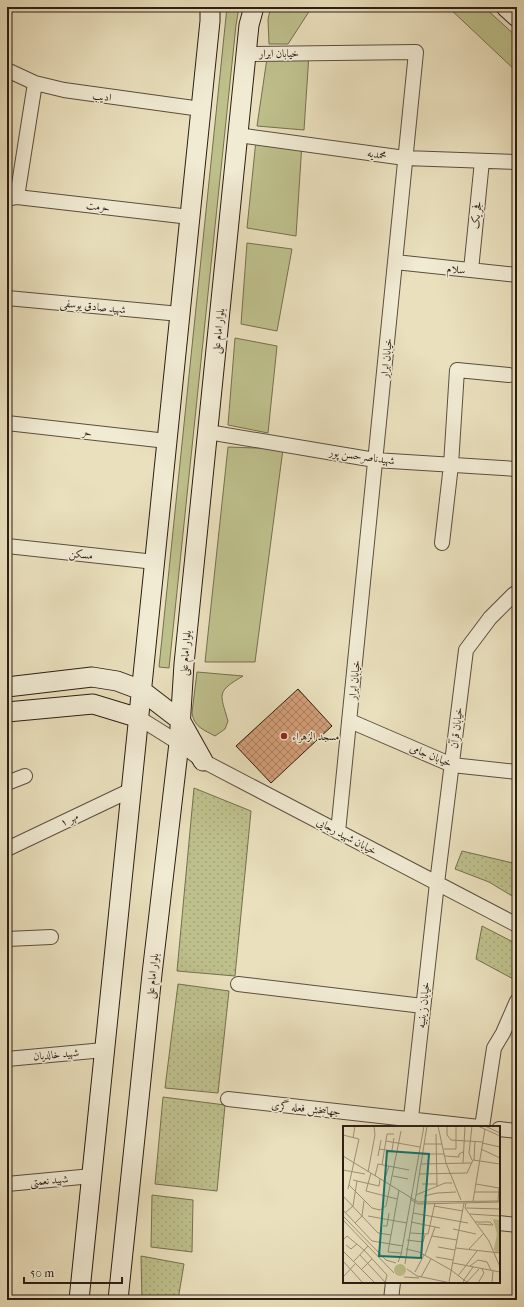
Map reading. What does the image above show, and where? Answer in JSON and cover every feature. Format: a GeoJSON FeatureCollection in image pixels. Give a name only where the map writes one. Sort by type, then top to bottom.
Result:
{"type":"FeatureCollection","features":[{"type":"Feature","properties":{"kind":"main road"},"geometry":{"type":"LineString","coordinates":[[79,1300],[210,21],[210,7]]}},
{"type":"Feature","properties":{"kind":"main road","name":"بلوار امام علی"},"geometry":{"type":"LineString","coordinates":[[118,1300],[178,743],[184,664],[249,25],[254,7]]}},
{"type":"Feature","properties":{"kind":"main road"},"geometry":{"type":"LineString","coordinates":[[506,7],[517,17]]}},
{"type":"Feature","properties":{"kind":"main road"},"geometry":{"type":"LineString","coordinates":[[7,687],[92,677],[117,681],[141,690],[180,720],[204,761]]}},
{"type":"Feature","properties":{"kind":"main road"},"geometry":{"type":"LineString","coordinates":[[7,712],[93,704],[139,718]]}},
{"type":"Feature","properties":{"kind":"street","name":"خیابان ابرار"},"geometry":{"type":"LineString","coordinates":[[247,54],[416,52],[338,832]]}},
{"type":"Feature","properties":{"kind":"street","name":"ادیب"},"geometry":{"type":"LineString","coordinates":[[7,70],[35,83],[64,90],[201,109]]}},
{"type":"Feature","properties":{"kind":"street"},"geometry":{"type":"LineString","coordinates":[[12,198],[35,83]]}},
{"type":"Feature","properties":{"kind":"street","name":"محمدیه"},"geometry":{"type":"LineString","coordinates":[[238,135],[406,158],[517,162]]}},
{"type":"Feature","properties":{"kind":"street","name":"فجر یک"},"geometry":{"type":"LineString","coordinates":[[471,270],[482,161]]}},
{"type":"Feature","properties":{"kind":"street","name":"حرمت"},"geometry":{"type":"LineString","coordinates":[[12,198],[190,217]]}},
{"type":"Feature","properties":{"kind":"street","name":"سلام"},"geometry":{"type":"LineString","coordinates":[[395,262],[517,275]]}},
{"type":"Feature","properties":{"kind":"street","name":"شهید صادق یوسفی"},"geometry":{"type":"LineString","coordinates":[[7,298],[180,314]]}},
{"type":"Feature","properties":{"kind":"street"},"geometry":{"type":"LineString","coordinates":[[442,543],[451,465],[456,370],[509,375]]}},
{"type":"Feature","properties":{"kind":"street","name":"حر"},"geometry":{"type":"LineString","coordinates":[[7,423],[167,441]]}},
{"type":"Feature","properties":{"kind":"street","name":"شهیدناصرحسن پور"},"geometry":{"type":"LineString","coordinates":[[208,432],[376,460],[517,469]]}},
{"type":"Feature","properties":{"kind":"street","name":"مسکن"},"geometry":{"type":"LineString","coordinates":[[7,546],[155,562]]}},
{"type":"Feature","properties":{"kind":"street","name":"خیابان قرآن"},"geometry":{"type":"LineString","coordinates":[[437,883],[466,650],[490,618],[517,592]]}},
{"type":"Feature","properties":{"kind":"street","name":"خیابان شهید رجایی"},"geometry":{"type":"LineString","coordinates":[[139,718],[204,761],[517,925]]}},
{"type":"Feature","properties":{"kind":"street","name":"خیابان جامی"},"geometry":{"type":"LineString","coordinates":[[350,721],[452,765],[517,772]]}},
{"type":"Feature","properties":{"kind":"street"},"geometry":{"type":"LineString","coordinates":[[7,783],[25,776]]}},
{"type":"Feature","properties":{"kind":"street","name":"مهر ۱"},"geometry":{"type":"LineString","coordinates":[[7,849],[131,790]]}},
{"type":"Feature","properties":{"kind":"street","name":"خیابان زینبیه"},"geometry":{"type":"LineString","coordinates":[[410,1123],[437,883]]}},
{"type":"Feature","properties":{"kind":"street"},"geometry":{"type":"LineString","coordinates":[[7,940],[51,937]]}},
{"type":"Feature","properties":{"kind":"street"},"geometry":{"type":"LineString","coordinates":[[238,984],[423,1006]]}},
{"type":"Feature","properties":{"kind":"street"},"geometry":{"type":"LineString","coordinates":[[481,1126],[494,1048],[503,1033],[517,1001]]}},
{"type":"Feature","properties":{"kind":"street","name":"شهید خالدیان"},"geometry":{"type":"LineString","coordinates":[[7,1059],[104,1050]]}},
{"type":"Feature","properties":{"kind":"street","name":"جهانبخش فعله گری"},"geometry":{"type":"LineString","coordinates":[[228,1099],[410,1123],[463,1126]]}},
{"type":"Feature","properties":{"kind":"street"},"geometry":{"type":"LineString","coordinates":[[500,1129],[517,1131]]}},
{"type":"Feature","properties":{"kind":"street","name":"شهید نعمتی"},"geometry":{"type":"LineString","coordinates":[[7,1184],[92,1176]]}},
{"type":"Feature","properties":{"kind":"street"},"geometry":{"type":"LineString","coordinates":[[500,1223],[517,1225]]}},
{"type":"Feature","properties":{"kind":"street"},"geometry":{"type":"LineString","coordinates":[[391,1300],[393,1283]]}},
{"type":"Feature","properties":{"kind":"green space"},"geometry":{"type":"Polygon","coordinates":[[[227,7],[239,7],[169,668],[159,667],[227,7]]]}},
{"type":"Feature","properties":{"kind":"green space"},"geometry":{"type":"Polygon","coordinates":[[[271,7],[312,7],[288,44],[269,44],[268,19],[271,7]]]}},
{"type":"Feature","properties":{"kind":"green space"},"geometry":{"type":"Polygon","coordinates":[[[448,7],[484,7],[517,37],[517,72],[448,7]]]}},
{"type":"Feature","properties":{"kind":"green space"},"geometry":{"type":"Polygon","coordinates":[[[309,54],[304,130],[257,126],[267,58],[309,54]]]}},
{"type":"Feature","properties":{"kind":"green space"},"geometry":{"type":"Polygon","coordinates":[[[256,140],[302,143],[296,236],[247,228],[256,140]]]}},
{"type":"Feature","properties":{"kind":"green space"},"geometry":{"type":"Polygon","coordinates":[[[247,243],[292,249],[277,331],[241,324],[247,243]]]}},
{"type":"Feature","properties":{"kind":"green space"},"geometry":{"type":"Polygon","coordinates":[[[235,338],[277,346],[268,433],[228,425],[235,338]]]}},
{"type":"Feature","properties":{"kind":"green space"},"geometry":{"type":"Polygon","coordinates":[[[228,447],[283,449],[255,662],[205,662],[228,447]]]}},
{"type":"Feature","properties":{"kind":"green space"},"geometry":{"type":"Polygon","coordinates":[[[197,672],[243,676],[228,686],[222,694],[228,721],[225,729],[215,736],[200,728],[193,718],[192,713],[197,672]]]}},
{"type":"Feature","properties":{"kind":"green space"},"geometry":{"type":"Polygon","coordinates":[[[194,788],[251,811],[235,976],[177,971],[194,788]]]}},
{"type":"Feature","properties":{"kind":"green space"},"geometry":{"type":"Polygon","coordinates":[[[462,851],[517,864],[517,899],[489,882],[455,869],[462,851]]]}},
{"type":"Feature","properties":{"kind":"green space"},"geometry":{"type":"Polygon","coordinates":[[[482,926],[517,944],[517,981],[476,959],[482,926]]]}},
{"type":"Feature","properties":{"kind":"green space"},"geometry":{"type":"Polygon","coordinates":[[[178,984],[229,991],[218,1093],[165,1088],[178,984]]]}},
{"type":"Feature","properties":{"kind":"green space"},"geometry":{"type":"Polygon","coordinates":[[[163,1097],[225,1105],[217,1191],[155,1184],[163,1097]]]}},
{"type":"Feature","properties":{"kind":"green space"},"geometry":{"type":"Polygon","coordinates":[[[152,1195],[193,1200],[192,1252],[151,1247],[152,1195]]]}},
{"type":"Feature","properties":{"kind":"green space"},"geometry":{"type":"Polygon","coordinates":[[[141,1256],[184,1264],[178,1300],[142,1300],[141,1256]]]}},
{"type":"Feature","properties":{"kind":"building","name":"مسجد الزهراء"},"geometry":{"type":"Polygon","coordinates":[[[298,689],[332,726],[271,783],[236,746],[298,689]]]}},
{"type":"Feature","properties":{"kind":"place","name":"مسجد الزهراء"},"geometry":{"type":"Point","coordinates":[284,736]}}]}
